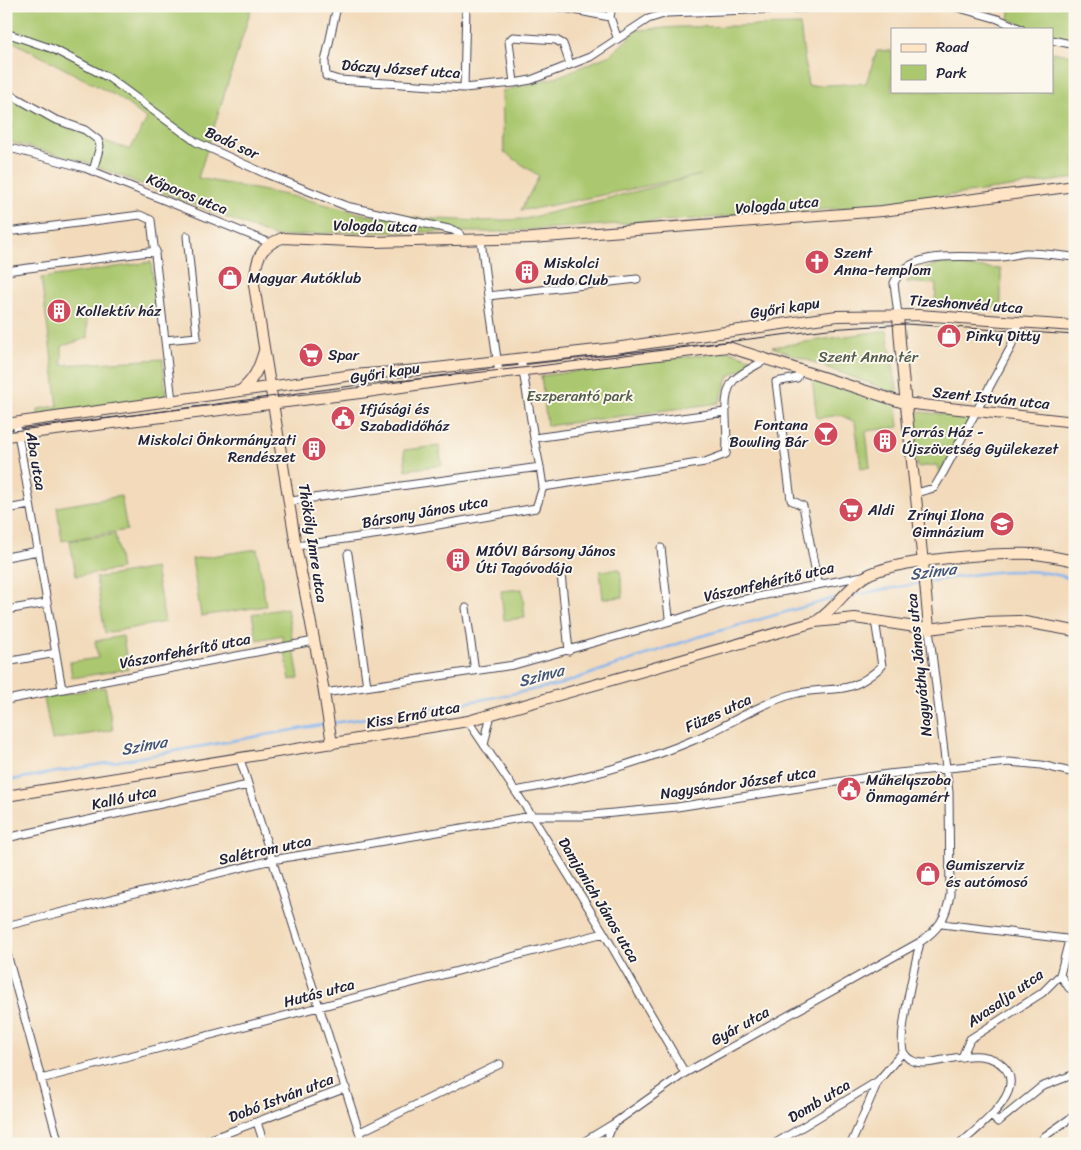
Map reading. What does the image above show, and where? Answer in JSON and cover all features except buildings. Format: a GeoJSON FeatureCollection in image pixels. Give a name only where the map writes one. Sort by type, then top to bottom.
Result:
{"type":"FeatureCollection","features":[{"type":"Feature","properties":{"kind":"street","name":"Dóczy József utca"},"geometry":{"type":"LineString","coordinates":[[336,6],[325,62],[326,76],[339,80],[464,88],[514,84],[531,80],[590,58],[617,37],[648,19],[667,13],[855,6]]}},
{"type":"Feature","properties":{"kind":"street"},"geometry":{"type":"LineString","coordinates":[[464,88],[466,6]]}},
{"type":"Feature","properties":{"kind":"street"},"geometry":{"type":"LineString","coordinates":[[554,6],[610,17]]}},
{"type":"Feature","properties":{"kind":"street"},"geometry":{"type":"LineString","coordinates":[[612,6],[610,17],[617,37]]}},
{"type":"Feature","properties":{"kind":"street"},"geometry":{"type":"LineString","coordinates":[[952,6],[998,19],[1019,28]]}},
{"type":"Feature","properties":{"kind":"street","name":"Bodó sor"},"geometry":{"type":"LineString","coordinates":[[6,33],[53,49],[109,78],[196,142],[264,173],[346,206],[453,230],[459,233],[462,240]]}},
{"type":"Feature","properties":{"kind":"street"},"geometry":{"type":"LineString","coordinates":[[514,84],[509,41],[513,37],[556,40],[563,44],[570,64]]}},
{"type":"Feature","properties":{"kind":"street"},"geometry":{"type":"LineString","coordinates":[[1054,40],[1075,45]]}},
{"type":"Feature","properties":{"kind":"street"},"geometry":{"type":"LineString","coordinates":[[6,92],[54,119],[85,130],[93,135],[100,146],[93,172]]}},
{"type":"Feature","properties":{"kind":"street","name":"Kőporos utca"},"geometry":{"type":"LineString","coordinates":[[6,147],[93,172],[270,243]]}},
{"type":"Feature","properties":{"kind":"street","name":"Vologda utca"},"geometry":{"type":"LineString","coordinates":[[270,243],[282,238],[373,242],[552,237],[882,211],[1075,186]]}},
{"type":"Feature","properties":{"kind":"street"},"geometry":{"type":"LineString","coordinates":[[15,231],[140,215],[152,220],[172,401]]}},
{"type":"Feature","properties":{"kind":"street"},"geometry":{"type":"LineString","coordinates":[[165,340],[197,337],[187,236]]}},
{"type":"Feature","properties":{"kind":"street"},"geometry":{"type":"LineString","coordinates":[[481,240],[499,373]]}},
{"type":"Feature","properties":{"kind":"street","name":"Thököly Imre utca"},"geometry":{"type":"LineString","coordinates":[[270,243],[263,250],[255,269],[254,285],[291,502],[296,546],[332,744]]}},
{"type":"Feature","properties":{"kind":"street"},"geometry":{"type":"LineString","coordinates":[[6,271],[156,251]]}},
{"type":"Feature","properties":{"kind":"street","name":"Tizeshonvéd utca"},"geometry":{"type":"LineString","coordinates":[[1075,257],[1025,253],[1002,257],[954,255],[916,264],[904,269],[894,283],[898,315],[1075,326]]}},
{"type":"Feature","properties":{"kind":"street"},"geometry":{"type":"LineString","coordinates":[[488,296],[637,279]]}},
{"type":"Feature","properties":{"kind":"street","name":"Győri kapu"},"geometry":{"type":"LineString","coordinates":[[11,423],[353,375],[498,362],[729,333],[832,316],[898,315]]}},
{"type":"Feature","properties":{"kind":"street","name":"Nagyváthy János utca"},"geometry":{"type":"LineString","coordinates":[[898,315],[904,403],[916,493],[929,629],[949,792],[950,895],[948,911],[942,924]]}},
{"type":"Feature","properties":{"kind":"street"},"geometry":{"type":"LineString","coordinates":[[916,493],[934,488],[978,412],[1011,347],[1019,322]]}},
{"type":"Feature","properties":{"kind":"street","name":"Győri kapu"},"geometry":{"type":"LineString","coordinates":[[6,436],[499,373],[728,346],[768,359]]}},
{"type":"Feature","properties":{"kind":"street","name":"Thököly Imre utca"},"geometry":{"type":"LineString","coordinates":[[239,392],[252,381],[259,368],[264,348]]}},
{"type":"Feature","properties":{"kind":"street"},"geometry":{"type":"LineString","coordinates":[[521,359],[543,487],[696,463],[726,454],[729,440],[725,412],[727,395],[733,380],[768,359],[904,403]]}},
{"type":"Feature","properties":{"kind":"street"},"geometry":{"type":"LineString","coordinates":[[801,369],[797,378],[776,382],[791,500],[803,506],[818,584]]}},
{"type":"Feature","properties":{"kind":"street","name":"Szent István utca"},"geometry":{"type":"LineString","coordinates":[[904,403],[1075,422]]}},
{"type":"Feature","properties":{"kind":"street"},"geometry":{"type":"LineString","coordinates":[[534,438],[725,412]]}},
{"type":"Feature","properties":{"kind":"street","name":"Aba utca"},"geometry":{"type":"LineString","coordinates":[[11,423],[18,434],[62,689]]}},
{"type":"Feature","properties":{"kind":"street","name":"Bársony János utca"},"geometry":{"type":"LineString","coordinates":[[291,502],[540,467]]}},
{"type":"Feature","properties":{"kind":"street","name":"Bársony János utca"},"geometry":{"type":"LineString","coordinates":[[296,546],[536,508],[543,487]]}},
{"type":"Feature","properties":{"kind":"street","name":"Aba utca"},"geometry":{"type":"LineString","coordinates":[[6,509],[30,505]]}},
{"type":"Feature","properties":{"kind":"street"},"geometry":{"type":"LineString","coordinates":[[661,548],[669,618],[678,619]]}},
{"type":"Feature","properties":{"kind":"street"},"geometry":{"type":"LineString","coordinates":[[6,557],[38,552]]}},
{"type":"Feature","properties":{"kind":"street"},"geometry":{"type":"LineString","coordinates":[[348,554],[368,686]]}},
{"type":"Feature","properties":{"kind":"street","name":"Kiss Ernő utca"},"geometry":{"type":"LineString","coordinates":[[815,622],[829,613],[856,583],[878,570],[1027,554],[1075,561]]}},
{"type":"Feature","properties":{"kind":"street"},"geometry":{"type":"LineString","coordinates":[[562,574],[570,644],[569,651]]}},
{"type":"Feature","properties":{"kind":"street","name":"Vászonfehérítő utca"},"geometry":{"type":"LineString","coordinates":[[324,693],[514,665],[678,619],[725,603],[866,576]]}},
{"type":"Feature","properties":{"kind":"street"},"geometry":{"type":"LineString","coordinates":[[6,610],[47,603]]}},
{"type":"Feature","properties":{"kind":"street"},"geometry":{"type":"LineString","coordinates":[[466,608],[475,671]]}},
{"type":"Feature","properties":{"kind":"street","name":"Kiss Ernő utca"},"geometry":{"type":"LineString","coordinates":[[6,796],[468,721],[815,622],[855,618],[929,629],[982,622],[1019,620],[1075,631]]}},
{"type":"Feature","properties":{"kind":"street","name":"Füzes utca"},"geometry":{"type":"LineString","coordinates":[[515,791],[556,784],[637,763],[795,694],[850,688],[867,680],[882,666],[875,620]]}},
{"type":"Feature","properties":{"kind":"street","name":"Vászonfehérítő utca"},"geometry":{"type":"LineString","coordinates":[[62,689],[314,641]]}},
{"type":"Feature","properties":{"kind":"street"},"geometry":{"type":"LineString","coordinates":[[6,662],[56,653]]}},
{"type":"Feature","properties":{"kind":"street"},"geometry":{"type":"LineString","coordinates":[[6,700],[62,689]]}},
{"type":"Feature","properties":{"kind":"street"},"geometry":{"type":"LineString","coordinates":[[484,746],[491,714]]}},
{"type":"Feature","properties":{"kind":"street","name":"Damjanich János utca"},"geometry":{"type":"LineString","coordinates":[[468,721],[532,816],[604,933],[684,1073]]}},
{"type":"Feature","properties":{"kind":"street"},"geometry":{"type":"LineString","coordinates":[[240,759],[364,1144]]}},
{"type":"Feature","properties":{"kind":"street","name":"Nagysándor József utca"},"geometry":{"type":"LineString","coordinates":[[532,816],[582,816],[677,807],[888,774],[1009,762],[1041,764],[1075,773]]}},
{"type":"Feature","properties":{"kind":"street","name":"Kalló utca"},"geometry":{"type":"LineString","coordinates":[[6,838],[248,785]]}},
{"type":"Feature","properties":{"kind":"street","name":"Salétrom utca"},"geometry":{"type":"LineString","coordinates":[[6,926],[272,860],[532,816]]}},
{"type":"Feature","properties":{"kind":"street"},"geometry":{"type":"LineString","coordinates":[[942,924],[920,942],[902,1036],[903,1052],[908,1058],[922,1063],[980,1056],[994,1059],[1008,1071],[1009,1089],[1002,1104],[960,1144]]}},
{"type":"Feature","properties":{"kind":"street","name":"Avasalja utca"},"geometry":{"type":"LineString","coordinates":[[942,924],[1072,940],[1060,975],[1042,994],[970,1039],[962,1057]]}},
{"type":"Feature","properties":{"kind":"street","name":"Hutás utca"},"geometry":{"type":"LineString","coordinates":[[42,1079],[604,933]]}},
{"type":"Feature","properties":{"kind":"street","name":"Gyár utca"},"geometry":{"type":"LineString","coordinates":[[580,1144],[613,1124],[684,1073],[920,942]]}},
{"type":"Feature","properties":{"kind":"street"},"geometry":{"type":"LineString","coordinates":[[6,950],[59,1144]]}},
{"type":"Feature","properties":{"kind":"street"},"geometry":{"type":"LineString","coordinates":[[1060,975],[1069,988],[1075,990]]}},
{"type":"Feature","properties":{"kind":"street","name":"Domb utca"},"geometry":{"type":"LineString","coordinates":[[851,1144],[878,1081],[903,1052]]}},
{"type":"Feature","properties":{"kind":"street"},"geometry":{"type":"LineString","coordinates":[[360,1132],[500,1064]]}},
{"type":"Feature","properties":{"kind":"street"},"geometry":{"type":"LineString","coordinates":[[991,1116],[998,1122],[1041,1087],[1075,1074]]}},
{"type":"Feature","properties":{"kind":"street","name":"Domb utca"},"geometry":{"type":"LineString","coordinates":[[774,1144],[878,1081]]}},
{"type":"Feature","properties":{"kind":"street","name":"Dobó István utca"},"geometry":{"type":"LineString","coordinates":[[198,1144],[346,1088]]}},
{"type":"Feature","properties":{"kind":"street"},"geometry":{"type":"LineString","coordinates":[[1039,1144],[1045,1136],[1075,1115]]}},
{"type":"Feature","properties":{"kind":"street"},"geometry":{"type":"LineString","coordinates":[[257,1122],[264,1144]]}},
{"type":"Feature","properties":{"kind":"street"},"geometry":{"type":"LineString","coordinates":[[596,1134],[605,1142],[613,1124]]}},
{"type":"Feature","properties":{"kind":"green space"},"geometry":{"type":"Polygon","coordinates":[[[6,6],[252,6],[198,178],[301,198],[370,216],[483,221],[525,219],[701,175],[521,210],[539,176],[504,152],[502,91],[557,77],[610,55],[638,30],[679,27],[800,25],[808,86],[866,83],[877,51],[891,51],[891,92],[1054,92],[1054,52],[1075,56],[1075,178],[881,205],[754,215],[497,232],[345,232],[276,237],[83,161],[6,141],[6,126],[13,128],[6,111],[6,95],[69,128],[130,150],[147,119],[118,97],[6,38],[6,6]]]}},
{"type":"Feature","properties":{"kind":"green space"},"geometry":{"type":"Polygon","coordinates":[[[1011,6],[1075,6],[1075,43],[1054,38],[1054,28],[1030,28],[1009,19],[1011,6]]]}},
{"type":"Feature","properties":{"kind":"green space"},"geometry":{"type":"Polygon","coordinates":[[[952,261],[966,262],[966,267],[1001,269],[1001,308],[935,304],[936,284],[906,282],[925,268],[952,261]]]}},
{"type":"Feature","properties":{"kind":"green space"},"geometry":{"type":"Polygon","coordinates":[[[151,262],[156,305],[86,313],[88,338],[62,346],[62,365],[163,359],[166,402],[38,415],[38,409],[58,406],[41,278],[151,262]]]}},
{"type":"Feature","properties":{"kind":"green space","name":"Szent Anna tér"},"geometry":{"type":"Polygon","coordinates":[[[887,330],[898,394],[772,347],[887,330]]]}},
{"type":"Feature","properties":{"kind":"green space","name":"Eszperantó park"},"geometry":{"type":"Polygon","coordinates":[[[730,351],[758,361],[729,376],[719,403],[547,426],[541,376],[730,351]]]}},
{"type":"Feature","properties":{"kind":"green space"},"geometry":{"type":"Polygon","coordinates":[[[812,379],[897,405],[899,427],[866,431],[870,467],[861,468],[855,422],[840,415],[817,418],[812,379]]]}},
{"type":"Feature","properties":{"kind":"green space"},"geometry":{"type":"Polygon","coordinates":[[[910,411],[972,417],[939,474],[937,465],[917,467],[910,411]]]}},
{"type":"Feature","properties":{"kind":"green space"},"geometry":{"type":"Polygon","coordinates":[[[439,446],[442,465],[406,470],[404,450],[439,446]]]}},
{"type":"Feature","properties":{"kind":"green space"},"geometry":{"type":"Polygon","coordinates":[[[121,496],[127,530],[62,541],[57,507],[121,496]]]}},
{"type":"Feature","properties":{"kind":"green space"},"geometry":{"type":"Polygon","coordinates":[[[115,534],[121,569],[76,576],[70,541],[115,534]]]}},
{"type":"Feature","properties":{"kind":"green space"},"geometry":{"type":"Polygon","coordinates":[[[257,549],[266,606],[201,616],[192,559],[257,549]]]}},
{"type":"Feature","properties":{"kind":"green space"},"geometry":{"type":"Polygon","coordinates":[[[155,568],[165,622],[105,633],[96,578],[155,568]]]}},
{"type":"Feature","properties":{"kind":"green space"},"geometry":{"type":"Polygon","coordinates":[[[620,569],[623,597],[603,599],[600,571],[620,569]]]}},
{"type":"Feature","properties":{"kind":"green space"},"geometry":{"type":"Polygon","coordinates":[[[522,589],[525,618],[504,620],[501,591],[522,589]]]}},
{"type":"Feature","properties":{"kind":"green space"},"geometry":{"type":"Polygon","coordinates":[[[287,608],[299,678],[290,680],[282,635],[257,640],[252,614],[287,608]]]}},
{"type":"Feature","properties":{"kind":"green space"},"geometry":{"type":"Polygon","coordinates":[[[123,636],[128,669],[72,678],[70,662],[98,658],[95,641],[123,636]]]}},
{"type":"Feature","properties":{"kind":"green space"},"geometry":{"type":"Polygon","coordinates":[[[105,687],[113,730],[52,740],[44,698],[105,687]]]}},
{"type":"Feature","properties":{"kind":"waterway","name":"Szinva"},"geometry":{"type":"LineString","coordinates":[[927,582],[983,573],[1020,571],[1039,572],[1075,580]]}},
{"type":"Feature","properties":{"kind":"waterway","name":"Szinva"},"geometry":{"type":"LineString","coordinates":[[848,596],[921,583]]}},
{"type":"Feature","properties":{"kind":"waterway","name":"Szinva"},"geometry":{"type":"LineString","coordinates":[[333,723],[453,705],[558,685],[698,637],[835,598]]}},
{"type":"Feature","properties":{"kind":"waterway","name":"Szinva"},"geometry":{"type":"LineString","coordinates":[[6,781],[327,724]]}},
{"type":"Feature","properties":{"kind":"tram line"},"geometry":{"type":"LineString","coordinates":[[6,432],[359,385],[531,367],[828,329],[906,324],[1075,335]]}},
{"type":"Feature","properties":{"kind":"place","name":"Szent Anna-templom"},"geometry":{"type":"Point","coordinates":[817,262]}},
{"type":"Feature","properties":{"kind":"place","name":"Miskolci Judo Club"},"geometry":{"type":"Point","coordinates":[527,272]}},
{"type":"Feature","properties":{"kind":"place","name":"Magyar Autóklub"},"geometry":{"type":"Point","coordinates":[230,278]}},
{"type":"Feature","properties":{"kind":"place","name":"Kollektív ház"},"geometry":{"type":"Point","coordinates":[59,311]}},
{"type":"Feature","properties":{"kind":"place","name":"Pinky Ditty"},"geometry":{"type":"Point","coordinates":[949,336]}},
{"type":"Feature","properties":{"kind":"place","name":"Spar"},"geometry":{"type":"Point","coordinates":[311,355]}},
{"type":"Feature","properties":{"kind":"place","name":"Ifjúsági és Szabadidőház"},"geometry":{"type":"Point","coordinates":[343,418]}},
{"type":"Feature","properties":{"kind":"place","name":"Fontana Bowling Bár"},"geometry":{"type":"Point","coordinates":[826,434]}},
{"type":"Feature","properties":{"kind":"place","name":"Forrás Ház - Újszövetség Gyülekezet"},"geometry":{"type":"Point","coordinates":[885,441]}},
{"type":"Feature","properties":{"kind":"place","name":"Miskolci Önkormányzati Rendészet"},"geometry":{"type":"Point","coordinates":[314,449]}},
{"type":"Feature","properties":{"kind":"place","name":"Aldi"},"geometry":{"type":"Point","coordinates":[851,510]}},
{"type":"Feature","properties":{"kind":"place","name":"Zrínyi Ilona Gimnázium"},"geometry":{"type":"Point","coordinates":[1002,524]}},
{"type":"Feature","properties":{"kind":"place","name":"MIÓVI Bársony János Úti Tagóvodája"},"geometry":{"type":"Point","coordinates":[458,560]}},
{"type":"Feature","properties":{"kind":"place","name":"Műhelyszoba Önmagamért"},"geometry":{"type":"Point","coordinates":[849,789]}},
{"type":"Feature","properties":{"kind":"place","name":"Gumiszerviz és autómosó"},"geometry":{"type":"Point","coordinates":[928,874]}}]}
